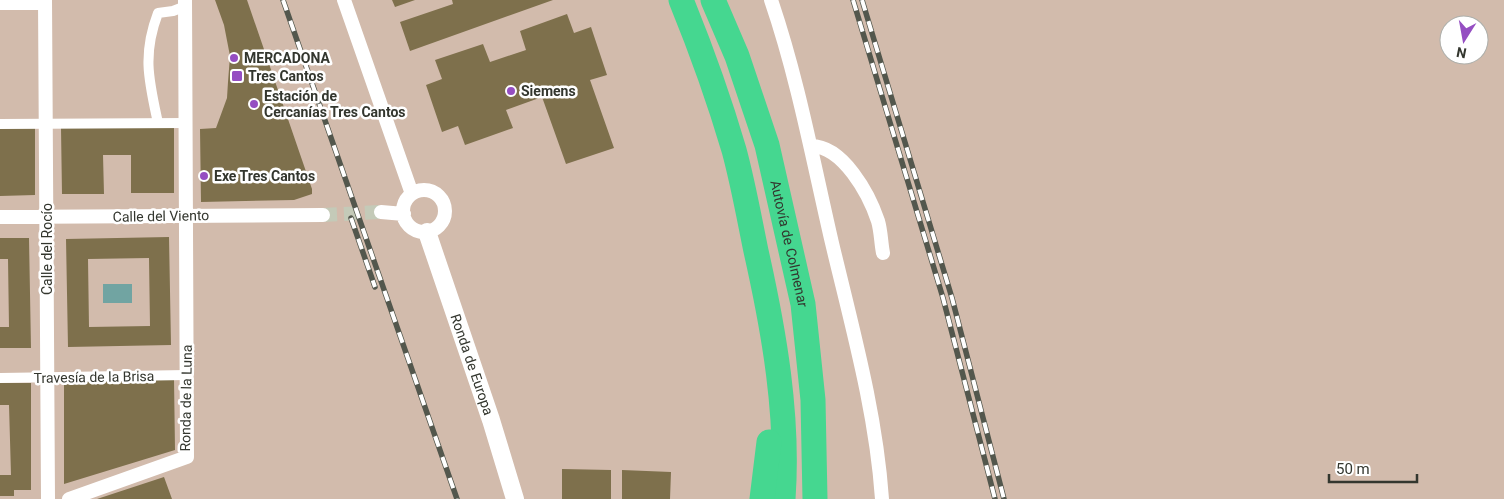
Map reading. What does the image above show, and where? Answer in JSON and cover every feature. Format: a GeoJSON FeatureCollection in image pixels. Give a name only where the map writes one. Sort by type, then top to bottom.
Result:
{"type":"FeatureCollection","features":[{"type":"Feature","properties":{"kind":"highway"},"geometry":{"type":"LineString","coordinates":[[681,0],[706,62],[734,152],[766,300],[777,361],[782,422],[783,499]]}},
{"type":"Feature","properties":{"kind":"highway","name":"Autovía de Colmenar"},"geometry":{"type":"LineString","coordinates":[[713,0],[737,56],[768,145],[803,304],[813,400],[815,499]]}},
{"type":"Feature","properties":{"kind":"highway"},"geometry":{"type":"LineString","coordinates":[[762,499],[771,421],[766,300]]}},
{"type":"Feature","properties":{"kind":"street"},"geometry":{"type":"LineString","coordinates":[[344,0],[412,194]]}},
{"type":"Feature","properties":{"kind":"street"},"geometry":{"type":"LineString","coordinates":[[771,0],[811,146],[870,406],[879,455],[882,499]]}},
{"type":"Feature","properties":{"kind":"street"},"geometry":{"type":"LineString","coordinates":[[0,6],[45,3]]}},
{"type":"Feature","properties":{"kind":"street","name":"Calle del Rocío"},"geometry":{"type":"LineString","coordinates":[[45,3],[48,499]]}},
{"type":"Feature","properties":{"kind":"street"},"geometry":{"type":"LineString","coordinates":[[158,123],[148,80],[148,53],[153,26],[158,13],[172,11],[186,3]]}},
{"type":"Feature","properties":{"kind":"street","name":"Ronda de la Luna"},"geometry":{"type":"LineString","coordinates":[[70,499],[187,457],[188,216],[186,3]]}},
{"type":"Feature","properties":{"kind":"street"},"geometry":{"type":"LineString","coordinates":[[0,124],[186,123]]}},
{"type":"Feature","properties":{"kind":"street"},"geometry":{"type":"LineString","coordinates":[[811,146],[824,147],[842,159],[858,182],[878,221],[883,253]]}},
{"type":"Feature","properties":{"kind":"street"},"geometry":{"type":"LineString","coordinates":[[425,190],[432,191],[443,200],[446,214],[444,220],[434,230],[427,232],[414,229],[406,220],[404,214],[405,203],[412,194],[425,190]]}},
{"type":"Feature","properties":{"kind":"street"},"geometry":{"type":"LineString","coordinates":[[381,212],[404,214]]}},
{"type":"Feature","properties":{"kind":"street","name":"Calle del Viento"},"geometry":{"type":"LineString","coordinates":[[0,217],[323,215]]}},
{"type":"Feature","properties":{"kind":"street","name":"Ronda de Europa"},"geometry":{"type":"LineString","coordinates":[[427,232],[491,420],[515,499]]}},
{"type":"Feature","properties":{"kind":"street","name":"Travesía de la Brisa"},"geometry":{"type":"LineString","coordinates":[[0,378],[187,376]]}},
{"type":"Feature","properties":{"kind":"shaded area"},"geometry":{"type":"Polygon","coordinates":[[[0,0],[1504,0],[1504,499],[0,499],[0,0]]]}},
{"type":"Feature","properties":{"kind":"water"},"geometry":{"type":"Polygon","coordinates":[[[103,284],[132,284],[132,303],[103,303],[103,284]]]}},
{"type":"Feature","properties":{"kind":"building","name":"Estación de Cercanías Tres Cantos"},"geometry":{"type":"Polygon","coordinates":[[[215,0],[247,0],[312,189],[312,194],[294,200],[201,202],[200,129],[216,128],[227,98],[230,56],[224,25],[215,0]]]}},
{"type":"Feature","properties":{"kind":"building"},"geometry":{"type":"Polygon","coordinates":[[[392,0],[415,0],[395,7],[392,0]]]}},
{"type":"Feature","properties":{"kind":"building"},"geometry":{"type":"Polygon","coordinates":[[[452,0],[553,0],[410,51],[400,22],[453,4],[452,0]]]}},
{"type":"Feature","properties":{"kind":"building","name":"Siemens"},"geometry":{"type":"Polygon","coordinates":[[[567,14],[574,33],[591,27],[607,75],[590,80],[614,148],[566,164],[542,97],[506,110],[513,128],[465,145],[458,126],[442,132],[426,85],[442,79],[435,60],[483,44],[490,62],[526,50],[520,31],[567,14]]]}},
{"type":"Feature","properties":{"kind":"building"},"geometry":{"type":"Polygon","coordinates":[[[174,127],[174,193],[131,193],[131,155],[103,155],[104,194],[62,194],[61,128],[174,127]]]}},
{"type":"Feature","properties":{"kind":"building"},"geometry":{"type":"Polygon","coordinates":[[[0,128],[35,128],[35,195],[0,196],[0,128]]]}},
{"type":"Feature","properties":{"kind":"building"},"geometry":{"type":"Polygon","coordinates":[[[169,237],[171,345],[68,347],[66,239],[169,237]],[[149,258],[88,259],[89,327],[150,326],[149,258]]]}},
{"type":"Feature","properties":{"kind":"building"},"geometry":{"type":"Polygon","coordinates":[[[0,238],[29,238],[31,348],[0,348],[0,327],[9,327],[8,259],[0,259],[0,238]]]}},
{"type":"Feature","properties":{"kind":"building"},"geometry":{"type":"Polygon","coordinates":[[[174,379],[175,450],[64,484],[64,380],[174,379]]]}},
{"type":"Feature","properties":{"kind":"building"},"geometry":{"type":"Polygon","coordinates":[[[0,383],[31,383],[31,490],[14,490],[14,496],[0,496],[0,475],[11,475],[9,405],[0,405],[0,383]]]}},
{"type":"Feature","properties":{"kind":"building"},"geometry":{"type":"Polygon","coordinates":[[[562,469],[611,470],[611,499],[562,499],[562,469]]]}},
{"type":"Feature","properties":{"kind":"building"},"geometry":{"type":"Polygon","coordinates":[[[622,470],[671,472],[670,499],[622,499],[622,470]]]}},
{"type":"Feature","properties":{"kind":"building"},"geometry":{"type":"Polygon","coordinates":[[[164,477],[172,499],[97,499],[164,477]]]}},
{"type":"Feature","properties":{"kind":"tunnel"},"geometry":{"type":"LineString","coordinates":[[323,215],[381,212]]}},
{"type":"Feature","properties":{"kind":"railway"},"geometry":{"type":"LineString","coordinates":[[283,0],[457,499]]}},
{"type":"Feature","properties":{"kind":"railway"},"geometry":{"type":"LineString","coordinates":[[853,0],[943,298],[995,499]]}},
{"type":"Feature","properties":{"kind":"railway"},"geometry":{"type":"LineString","coordinates":[[862,0],[952,298],[1004,499]]}},
{"type":"Feature","properties":{"kind":"railway"},"geometry":{"type":"LineString","coordinates":[[351,218],[375,287]]}},
{"type":"Feature","properties":{"kind":"place","name":"MERCADONA"},"geometry":{"type":"Point","coordinates":[234,58]}},
{"type":"Feature","properties":{"kind":"place","name":"Tres Cantos"},"geometry":{"type":"Point","coordinates":[237,76]}},
{"type":"Feature","properties":{"kind":"place","name":"Siemens"},"geometry":{"type":"Point","coordinates":[511,91]}},
{"type":"Feature","properties":{"kind":"place","name":"Estación de Cercanías Tres Cantos"},"geometry":{"type":"Point","coordinates":[254,104]}},
{"type":"Feature","properties":{"kind":"place","name":"Exe Tres Cantos"},"geometry":{"type":"Point","coordinates":[204,176]}}]}
